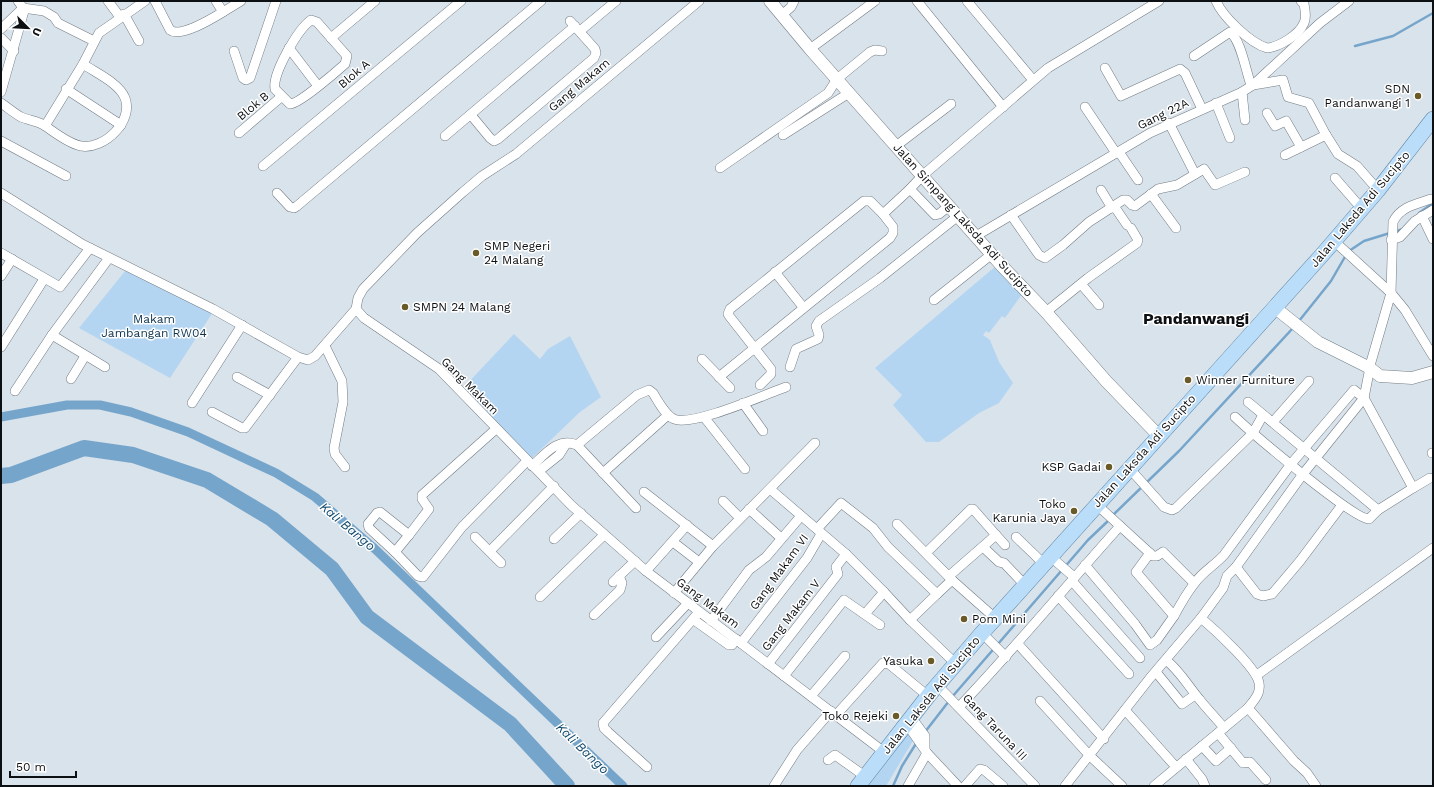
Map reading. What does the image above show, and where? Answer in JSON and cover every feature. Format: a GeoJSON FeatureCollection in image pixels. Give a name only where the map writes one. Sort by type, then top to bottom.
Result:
{"type":"FeatureCollection","features":[{"type":"Feature","properties":{"kind":"main road","name":"Jalan Laksda Adi Sucipto"},"geometry":{"type":"LineString","coordinates":[[862,781],[884,752],[912,725],[945,697],[956,663],[994,618],[1025,585],[1051,561],[1096,504],[1130,469],[1274,307],[1338,245],[1362,209],[1433,119]]}},
{"type":"Feature","properties":{"kind":"street"},"geometry":{"type":"LineString","coordinates":[[108,1],[122,16],[139,41]]}},
{"type":"Feature","properties":{"kind":"street"},"geometry":{"type":"LineString","coordinates":[[45,126],[66,89],[83,64],[101,30],[145,1]]}},
{"type":"Feature","properties":{"kind":"street"},"geometry":{"type":"LineString","coordinates":[[155,1],[172,32],[187,30],[241,1]]}},
{"type":"Feature","properties":{"kind":"street"},"geometry":{"type":"LineString","coordinates":[[216,1],[223,12]]}},
{"type":"Feature","properties":{"kind":"street"},"geometry":{"type":"LineString","coordinates":[[234,51],[243,78],[246,80],[250,78],[276,1]]}},
{"type":"Feature","properties":{"kind":"street"},"geometry":{"type":"LineString","coordinates":[[331,38],[375,1]]}},
{"type":"Feature","properties":{"kind":"street","name":"Blok A"},"geometry":{"type":"LineString","coordinates":[[263,166],[461,1]]}},
{"type":"Feature","properties":{"kind":"street"},"geometry":{"type":"LineString","coordinates":[[277,193],[290,207],[294,208],[297,206],[541,1]]}},
{"type":"Feature","properties":{"kind":"street"},"geometry":{"type":"LineString","coordinates":[[445,136],[575,26],[616,1]]}},
{"type":"Feature","properties":{"kind":"street","name":"Gang Makam"},"geometry":{"type":"LineString","coordinates":[[699,1],[516,154],[477,180],[417,233],[363,289],[358,298],[356,309],[364,318],[439,369],[496,429],[581,513],[646,571],[688,603],[697,616],[711,621],[884,752]]}},
{"type":"Feature","properties":{"kind":"street","name":"Jalan Simpang Laksda Adi Sucipto"},"geometry":{"type":"LineString","coordinates":[[770,1],[810,49],[922,176],[1046,312],[1079,352],[1159,436]]}},
{"type":"Feature","properties":{"kind":"street"},"geometry":{"type":"LineString","coordinates":[[782,15],[792,7],[794,1]]}},
{"type":"Feature","properties":{"kind":"street"},"geometry":{"type":"LineString","coordinates":[[810,49],[875,1]]}},
{"type":"Feature","properties":{"kind":"street"},"geometry":{"type":"LineString","coordinates":[[917,1],[1003,107]]}},
{"type":"Feature","properties":{"kind":"street"},"geometry":{"type":"LineString","coordinates":[[967,1],[1033,80]]}},
{"type":"Feature","properties":{"kind":"street"},"geometry":{"type":"LineString","coordinates":[[883,214],[922,176],[1033,80],[1146,5],[1159,1]]}},
{"type":"Feature","properties":{"kind":"street"},"geometry":{"type":"LineString","coordinates":[[1216,1],[1220,10],[1228,20],[1266,48],[1285,41],[1299,30],[1305,22],[1306,16],[1304,4],[1301,1]]}},
{"type":"Feature","properties":{"kind":"street","name":"Gang 22A"},"geometry":{"type":"LineString","coordinates":[[976,236],[1169,124],[1242,92],[1252,85],[1320,23],[1349,1]]}},
{"type":"Feature","properties":{"kind":"street"},"geometry":{"type":"LineString","coordinates":[[20,4],[44,11],[54,17],[58,23],[94,41]]}},
{"type":"Feature","properties":{"kind":"street"},"geometry":{"type":"LineString","coordinates":[[1,29],[20,4]]}},
{"type":"Feature","properties":{"kind":"street"},"geometry":{"type":"LineString","coordinates":[[1,92],[21,27],[20,4]]}},
{"type":"Feature","properties":{"kind":"street","name":"Blok B"},"geometry":{"type":"LineString","coordinates":[[311,20],[317,22],[348,56],[348,60],[318,86],[293,104],[289,104],[275,89],[275,82],[289,48],[311,20]]}},
{"type":"Feature","properties":{"kind":"street"},"geometry":{"type":"LineString","coordinates":[[471,115],[494,141],[594,58],[596,51],[575,26]]}},
{"type":"Feature","properties":{"kind":"street"},"geometry":{"type":"LineString","coordinates":[[1194,56],[1228,32],[1232,34],[1238,44],[1252,85],[1283,80],[1288,97],[1308,103],[1338,154],[1358,166],[1378,190]]}},
{"type":"Feature","properties":{"kind":"street"},"geometry":{"type":"LineString","coordinates":[[1,38],[14,51]]}},
{"type":"Feature","properties":{"kind":"street"},"geometry":{"type":"LineString","coordinates":[[289,48],[318,86]]}},
{"type":"Feature","properties":{"kind":"street"},"geometry":{"type":"LineString","coordinates":[[720,168],[828,93],[837,79],[870,52],[875,50],[882,51]]}},
{"type":"Feature","properties":{"kind":"street"},"geometry":{"type":"LineString","coordinates":[[1,103],[20,116],[45,126],[80,146],[88,146],[104,141],[121,125],[127,110],[125,98],[118,88],[83,64]]}},
{"type":"Feature","properties":{"kind":"street"},"geometry":{"type":"LineString","coordinates":[[1105,68],[1121,96],[1180,69],[1185,73],[1202,109]]}},
{"type":"Feature","properties":{"kind":"street"},"geometry":{"type":"LineString","coordinates":[[66,89],[121,125]]}},
{"type":"Feature","properties":{"kind":"street"},"geometry":{"type":"LineString","coordinates":[[1242,92],[1245,120]]}},
{"type":"Feature","properties":{"kind":"street"},"geometry":{"type":"LineString","coordinates":[[784,135],[849,93]]}},
{"type":"Feature","properties":{"kind":"street","name":"Blok B"},"geometry":{"type":"LineString","coordinates":[[240,133],[281,97]]}},
{"type":"Feature","properties":{"kind":"street"},"geometry":{"type":"LineString","coordinates":[[1216,103],[1230,138]]}},
{"type":"Feature","properties":{"kind":"street"},"geometry":{"type":"LineString","coordinates":[[896,146],[951,104]]}},
{"type":"Feature","properties":{"kind":"street"},"geometry":{"type":"LineString","coordinates":[[1085,107],[1138,180]]}},
{"type":"Feature","properties":{"kind":"street"},"geometry":{"type":"LineString","coordinates":[[1267,113],[1275,126],[1286,121],[1301,147]]}},
{"type":"Feature","properties":{"kind":"street"},"geometry":{"type":"LineString","coordinates":[[1169,124],[1195,174]]}},
{"type":"Feature","properties":{"kind":"street"},"geometry":{"type":"LineString","coordinates":[[1286,155],[1326,135]]}},
{"type":"Feature","properties":{"kind":"street"},"geometry":{"type":"LineString","coordinates":[[1,141],[66,176]]}},
{"type":"Feature","properties":{"kind":"street"},"geometry":{"type":"LineString","coordinates":[[1011,215],[1043,258],[1061,247],[1089,222],[1126,200],[1134,206],[1158,189],[1177,185],[1204,169],[1215,185],[1245,172]]}},
{"type":"Feature","properties":{"kind":"street"},"geometry":{"type":"LineString","coordinates":[[1336,178],[1362,209]]}},
{"type":"Feature","properties":{"kind":"street"},"geometry":{"type":"LineString","coordinates":[[910,189],[935,215],[949,206]]}},
{"type":"Feature","properties":{"kind":"street"},"geometry":{"type":"LineString","coordinates":[[1046,312],[1137,243],[1138,240],[1101,190]]}},
{"type":"Feature","properties":{"kind":"street"},"geometry":{"type":"LineString","coordinates":[[1,193],[90,248],[242,325],[304,359],[311,359],[325,346],[356,309]]}},
{"type":"Feature","properties":{"kind":"street"},"geometry":{"type":"LineString","coordinates":[[1151,194],[1176,228]]}},
{"type":"Feature","properties":{"kind":"street"},"geometry":{"type":"LineString","coordinates":[[1065,786],[1201,618],[1223,588],[1227,576],[1236,567],[1303,474],[1364,398],[1370,368],[1391,293],[1392,228],[1396,215],[1401,211],[1431,199]]}},
{"type":"Feature","properties":{"kind":"street"},"geometry":{"type":"LineString","coordinates":[[719,377],[755,348],[803,307],[890,238],[893,233],[893,227],[870,201],[863,202],[775,272],[729,311],[730,317],[736,326],[755,348],[771,370],[771,374],[760,385]]}},
{"type":"Feature","properties":{"kind":"street"},"geometry":{"type":"LineString","coordinates":[[1392,240],[1407,232],[1415,221],[1433,210]]}},
{"type":"Feature","properties":{"kind":"street"},"geometry":{"type":"LineString","coordinates":[[790,367],[796,349],[818,339],[819,335],[816,326],[819,322],[880,278],[958,216]]}},
{"type":"Feature","properties":{"kind":"street"},"geometry":{"type":"LineString","coordinates":[[1422,216],[1433,239]]}},
{"type":"Feature","properties":{"kind":"street"},"geometry":{"type":"LineString","coordinates":[[1338,245],[1366,272],[1391,293],[1409,314],[1433,356]]}},
{"type":"Feature","properties":{"kind":"street"},"geometry":{"type":"LineString","coordinates":[[1,253],[44,279],[62,287],[90,248]]}},
{"type":"Feature","properties":{"kind":"street"},"geometry":{"type":"LineString","coordinates":[[934,300],[992,254]]}},
{"type":"Feature","properties":{"kind":"street"},"geometry":{"type":"LineString","coordinates":[[15,391],[52,335],[109,258]]}},
{"type":"Feature","properties":{"kind":"street"},"geometry":{"type":"LineString","coordinates":[[1,276],[12,259]]}},
{"type":"Feature","properties":{"kind":"street"},"geometry":{"type":"LineString","coordinates":[[775,272],[803,307]]}},
{"type":"Feature","properties":{"kind":"street"},"geometry":{"type":"LineString","coordinates":[[1,347],[44,279]]}},
{"type":"Feature","properties":{"kind":"street"},"geometry":{"type":"LineString","coordinates":[[1081,284],[1099,305]]}},
{"type":"Feature","properties":{"kind":"street"},"geometry":{"type":"LineString","coordinates":[[1274,307],[1302,330],[1332,351],[1370,368],[1380,376],[1412,378],[1433,372]]}},
{"type":"Feature","properties":{"kind":"street"},"geometry":{"type":"LineString","coordinates":[[192,403],[242,325]]}},
{"type":"Feature","properties":{"kind":"street"},"geometry":{"type":"LineString","coordinates":[[52,335],[105,367]]}},
{"type":"Feature","properties":{"kind":"street"},"geometry":{"type":"LineString","coordinates":[[325,346],[342,381],[343,402],[334,448],[335,454],[344,467]]}},
{"type":"Feature","properties":{"kind":"street"},"geometry":{"type":"LineString","coordinates":[[71,379],[85,356]]}},
{"type":"Feature","properties":{"kind":"street"},"geometry":{"type":"LineString","coordinates":[[212,412],[242,428],[245,428],[298,357]]}},
{"type":"Feature","properties":{"kind":"street"},"geometry":{"type":"LineString","coordinates":[[702,359],[730,388]]}},
{"type":"Feature","properties":{"kind":"street"},"geometry":{"type":"LineString","coordinates":[[237,376],[270,395]]}},
{"type":"Feature","properties":{"kind":"street"},"geometry":{"type":"LineString","coordinates":[[1273,422],[1309,381]]}},
{"type":"Feature","properties":{"kind":"street"},"geometry":{"type":"LineString","coordinates":[[577,444],[637,395],[644,391],[649,390],[653,393],[668,415],[674,419],[682,421],[704,416],[786,387]]}},
{"type":"Feature","properties":{"kind":"street"},"geometry":{"type":"LineString","coordinates":[[1085,565],[1135,624],[1150,645],[1157,640],[1194,583],[1206,571],[1214,567],[1291,464],[1351,391],[1356,390],[1364,398],[1413,488]]}},
{"type":"Feature","properties":{"kind":"street"},"geometry":{"type":"LineString","coordinates":[[1248,402],[1378,510]]}},
{"type":"Feature","properties":{"kind":"street"},"geometry":{"type":"LineString","coordinates":[[743,403],[763,431]]}},
{"type":"Feature","properties":{"kind":"street"},"geometry":{"type":"LineString","coordinates":[[604,473],[668,415]]}},
{"type":"Feature","properties":{"kind":"street"},"geometry":{"type":"LineString","coordinates":[[1130,469],[1164,507],[1172,510],[1176,508],[1253,434],[1263,415]]}},
{"type":"Feature","properties":{"kind":"street"},"geometry":{"type":"LineString","coordinates":[[704,416],[745,469]]}},
{"type":"Feature","properties":{"kind":"street"},"geometry":{"type":"LineString","coordinates":[[1235,417],[1253,434],[1342,505],[1364,519],[1369,519],[1378,510],[1430,478]]}},
{"type":"Feature","properties":{"kind":"street"},"geometry":{"type":"LineString","coordinates":[[395,552],[429,509],[422,499],[422,495],[496,429]]}},
{"type":"Feature","properties":{"kind":"street"},"geometry":{"type":"LineString","coordinates":[[409,535],[380,512],[377,513],[368,524],[368,528],[395,552],[418,576],[424,576],[462,526],[558,444],[566,444],[571,442],[577,444],[636,508]]}},
{"type":"Feature","properties":{"kind":"street"},"geometry":{"type":"LineString","coordinates":[[674,593],[698,562],[713,546],[815,443]]}},
{"type":"Feature","properties":{"kind":"street"},"geometry":{"type":"LineString","coordinates":[[490,551],[554,486]]}},
{"type":"Feature","properties":{"kind":"street"},"geometry":{"type":"LineString","coordinates":[[770,489],[846,554],[910,620],[956,663]]}},
{"type":"Feature","properties":{"kind":"street"},"geometry":{"type":"LineString","coordinates":[[644,492],[713,546]]}},
{"type":"Feature","properties":{"kind":"street"},"geometry":{"type":"LineString","coordinates":[[723,501],[740,518]]}},
{"type":"Feature","properties":{"kind":"street","name":"Gang Makam VI"},"geometry":{"type":"LineString","coordinates":[[738,641],[807,558],[819,532],[839,505],[844,504],[874,530],[888,547],[937,594]]}},
{"type":"Feature","properties":{"kind":"street"},"geometry":{"type":"LineString","coordinates":[[1096,504],[1155,557],[1163,552],[1194,583]]}},
{"type":"Feature","properties":{"kind":"street"},"geometry":{"type":"LineString","coordinates":[[1236,567],[1257,594],[1263,596],[1272,594],[1300,561],[1342,505]]}},
{"type":"Feature","properties":{"kind":"street"},"geometry":{"type":"LineString","coordinates":[[926,553],[972,508],[1005,545]]}},
{"type":"Feature","properties":{"kind":"street"},"geometry":{"type":"LineString","coordinates":[[749,509],[781,538]]}},
{"type":"Feature","properties":{"kind":"street"},"geometry":{"type":"LineString","coordinates":[[554,539],[581,513]]}},
{"type":"Feature","properties":{"kind":"street"},"geometry":{"type":"LineString","coordinates":[[711,621],[749,570],[766,557],[801,516]]}},
{"type":"Feature","properties":{"kind":"street"},"geometry":{"type":"LineString","coordinates":[[897,524],[950,578],[994,618]]}},
{"type":"Feature","properties":{"kind":"street"},"geometry":{"type":"LineString","coordinates":[[945,697],[1006,657],[1118,524]]}},
{"type":"Feature","properties":{"kind":"street"},"geometry":{"type":"LineString","coordinates":[[646,571],[687,526]]}},
{"type":"Feature","properties":{"kind":"street"},"geometry":{"type":"LineString","coordinates":[[540,597],[604,535]]}},
{"type":"Feature","properties":{"kind":"street"},"geometry":{"type":"LineString","coordinates":[[910,620],[937,594],[950,578],[996,535]]}},
{"type":"Feature","properties":{"kind":"street"},"geometry":{"type":"LineString","coordinates":[[475,536],[500,563]]}},
{"type":"Feature","properties":{"kind":"street"},"geometry":{"type":"LineString","coordinates":[[1016,537],[1072,577],[1140,658]]}},
{"type":"Feature","properties":{"kind":"street"},"geometry":{"type":"LineString","coordinates":[[673,542],[698,562]]}},
{"type":"Feature","properties":{"kind":"street"},"geometry":{"type":"LineString","coordinates":[[983,547],[999,562],[1004,563],[1025,585]]}},
{"type":"Feature","properties":{"kind":"street"},"geometry":{"type":"LineString","coordinates":[[1257,676],[1433,548]]}},
{"type":"Feature","properties":{"kind":"street"},"geometry":{"type":"LineString","coordinates":[[1150,553],[1136,572],[1174,616]]}},
{"type":"Feature","properties":{"kind":"street","name":"Gang Makam V"},"geometry":{"type":"LineString","coordinates":[[768,664],[832,582],[838,573],[836,567],[846,554]]}},
{"type":"Feature","properties":{"kind":"street"},"geometry":{"type":"LineString","coordinates":[[594,615],[620,590],[622,583],[616,579],[635,561]]}},
{"type":"Feature","properties":{"kind":"street"},"geometry":{"type":"LineString","coordinates":[[1214,567],[1214,570],[1224,577],[1227,576]]}},
{"type":"Feature","properties":{"kind":"street"},"geometry":{"type":"LineString","coordinates":[[866,614],[884,592]]}},
{"type":"Feature","properties":{"kind":"street"},"geometry":{"type":"LineString","coordinates":[[1058,596],[1129,674]]}},
{"type":"Feature","properties":{"kind":"street"},"geometry":{"type":"LineString","coordinates":[[784,676],[844,600],[880,625]]}},
{"type":"Feature","properties":{"kind":"street"},"geometry":{"type":"LineString","coordinates":[[656,637],[688,603]]}},
{"type":"Feature","properties":{"kind":"street"},"geometry":{"type":"LineString","coordinates":[[647,768],[608,732],[603,723],[697,616],[730,645],[738,641]]}},
{"type":"Feature","properties":{"kind":"street"},"geometry":{"type":"LineString","coordinates":[[1154,786],[1248,708],[1258,695],[1259,682],[1257,676],[1230,645],[1201,618]]}},
{"type":"Feature","properties":{"kind":"street"},"geometry":{"type":"LineString","coordinates":[[982,632],[1006,657]]}},
{"type":"Feature","properties":{"kind":"street"},"geometry":{"type":"LineString","coordinates":[[1018,644],[1104,739]]}},
{"type":"Feature","properties":{"kind":"street"},"geometry":{"type":"LineString","coordinates":[[811,696],[845,656]]}},
{"type":"Feature","properties":{"kind":"street"},"geometry":{"type":"LineString","coordinates":[[1166,660],[1176,669],[1221,730],[1231,748],[1243,763],[1250,762],[1266,780]]}},
{"type":"Feature","properties":{"kind":"street","name":"Gang Taruna III"},"geometry":{"type":"LineString","coordinates":[[833,713],[882,664],[889,664],[945,697],[1035,786]]}},
{"type":"Feature","properties":{"kind":"street"},"geometry":{"type":"LineString","coordinates":[[1156,672],[1182,704],[1195,695]]}},
{"type":"Feature","properties":{"kind":"street"},"geometry":{"type":"LineString","coordinates":[[1040,701],[1090,756],[1122,786]]}},
{"type":"Feature","properties":{"kind":"street"},"geometry":{"type":"LineString","coordinates":[[1248,708],[1294,761],[1307,773],[1316,786]]}},
{"type":"Feature","properties":{"kind":"street"},"geometry":{"type":"LineString","coordinates":[[1125,710],[1176,767]]}},
{"type":"Feature","properties":{"kind":"street"},"geometry":{"type":"LineString","coordinates":[[774,786],[796,750],[833,713]]}},
{"type":"Feature","properties":{"kind":"street"},"geometry":{"type":"LineString","coordinates":[[912,725],[924,745],[958,786]]}},
{"type":"Feature","properties":{"kind":"street"},"geometry":{"type":"LineString","coordinates":[[908,786],[924,745]]}},
{"type":"Feature","properties":{"kind":"street"},"geometry":{"type":"LineString","coordinates":[[1202,746],[1216,761],[1231,748]]}},
{"type":"Feature","properties":{"kind":"street"},"geometry":{"type":"LineString","coordinates":[[828,760],[835,755],[862,781]]}},
{"type":"Feature","properties":{"kind":"street"},"geometry":{"type":"LineString","coordinates":[[1186,760],[1202,779],[1205,786]]}},
{"type":"Feature","properties":{"kind":"street"},"geometry":{"type":"LineString","coordinates":[[965,786],[980,769],[984,770],[1003,786]]}},
{"type":"Feature","properties":{"kind":"green space"},"geometry":{"type":"Polygon","coordinates":[[[996,266],[1022,294],[1005,318],[1002,316],[989,333],[986,331],[983,335],[990,340],[999,362],[1013,383],[999,403],[979,413],[939,442],[926,442],[893,405],[902,395],[875,368],[996,266]]]}},
{"type":"Feature","properties":{"kind":"green space","name":"Makam Jambangan RW04"},"geometry":{"type":"Polygon","coordinates":[[[126,270],[213,312],[170,378],[79,328],[126,270]]]}},
{"type":"Feature","properties":{"kind":"green space"},"geometry":{"type":"Polygon","coordinates":[[[514,334],[540,359],[548,349],[570,336],[601,397],[580,412],[532,458],[463,388],[514,334]]]}},
{"type":"Feature","properties":{"kind":"green space"},"geometry":{"type":"Polygon","coordinates":[[[908,731],[914,739],[886,786],[866,786],[908,731]]]}},
{"type":"Feature","properties":{"kind":"waterway"},"geometry":{"type":"LineString","coordinates":[[1355,46],[1393,36],[1433,13]]}},
{"type":"Feature","properties":{"kind":"waterway"},"geometry":{"type":"LineString","coordinates":[[1419,213],[1433,203]]}},
{"type":"Feature","properties":{"kind":"waterway"},"geometry":{"type":"LineString","coordinates":[[1349,251],[1364,241],[1403,229]]}},
{"type":"Feature","properties":{"kind":"waterway"},"geometry":{"type":"LineString","coordinates":[[1299,321],[1331,281],[1346,255]]}},
{"type":"Feature","properties":{"kind":"waterway"},"geometry":{"type":"LineString","coordinates":[[1112,516],[1179,451],[1293,328]]}},
{"type":"Feature","properties":{"kind":"waterway","name":"Kali Bango"},"geometry":{"type":"LineString","coordinates":[[1,417],[67,405],[100,405],[131,412],[188,432],[276,473],[315,497],[375,549],[623,786]]}},
{"type":"Feature","properties":{"kind":"waterway","name":"Kali Bango"},"geometry":{"type":"LineString","coordinates":[[1,476],[11,475],[84,448],[133,455],[207,480],[272,519],[332,569],[367,617],[510,724],[567,786]]}},
{"type":"Feature","properties":{"kind":"waterway"},"geometry":{"type":"LineString","coordinates":[[952,697],[1088,540],[1109,520]]}},
{"type":"Feature","properties":{"kind":"waterway"},"geometry":{"type":"LineString","coordinates":[[925,732],[949,701]]}},
{"type":"Feature","properties":{"kind":"waterway"},"geometry":{"type":"LineString","coordinates":[[893,786],[902,766],[917,742]]}},
{"type":"Feature","properties":{"kind":"place","name":"SDN Pandanwangi 1"},"geometry":{"type":"Point","coordinates":[1418,96]}},
{"type":"Feature","properties":{"kind":"place","name":"SMP Negeri 24 Malang"},"geometry":{"type":"Point","coordinates":[476,253]}},
{"type":"Feature","properties":{"kind":"place","name":"SMPN 24 Malang"},"geometry":{"type":"Point","coordinates":[405,307]}},
{"type":"Feature","properties":{"kind":"place","name":"Winner Furniture"},"geometry":{"type":"Point","coordinates":[1188,380]}},
{"type":"Feature","properties":{"kind":"place","name":"KSP Gadai"},"geometry":{"type":"Point","coordinates":[1109,467]}},
{"type":"Feature","properties":{"kind":"place","name":"Toko Karunia Jaya"},"geometry":{"type":"Point","coordinates":[1074,511]}},
{"type":"Feature","properties":{"kind":"place","name":"Pom Mini"},"geometry":{"type":"Point","coordinates":[964,619]}},
{"type":"Feature","properties":{"kind":"place","name":"Yasuka"},"geometry":{"type":"Point","coordinates":[931,661]}},
{"type":"Feature","properties":{"kind":"place","name":"Toko Rejeki"},"geometry":{"type":"Point","coordinates":[896,716]}},
{"type":"Feature","properties":{"kind":"district","name":"Pandanwangi"},"geometry":{"type":"Point","coordinates":[1196,318]}}]}
